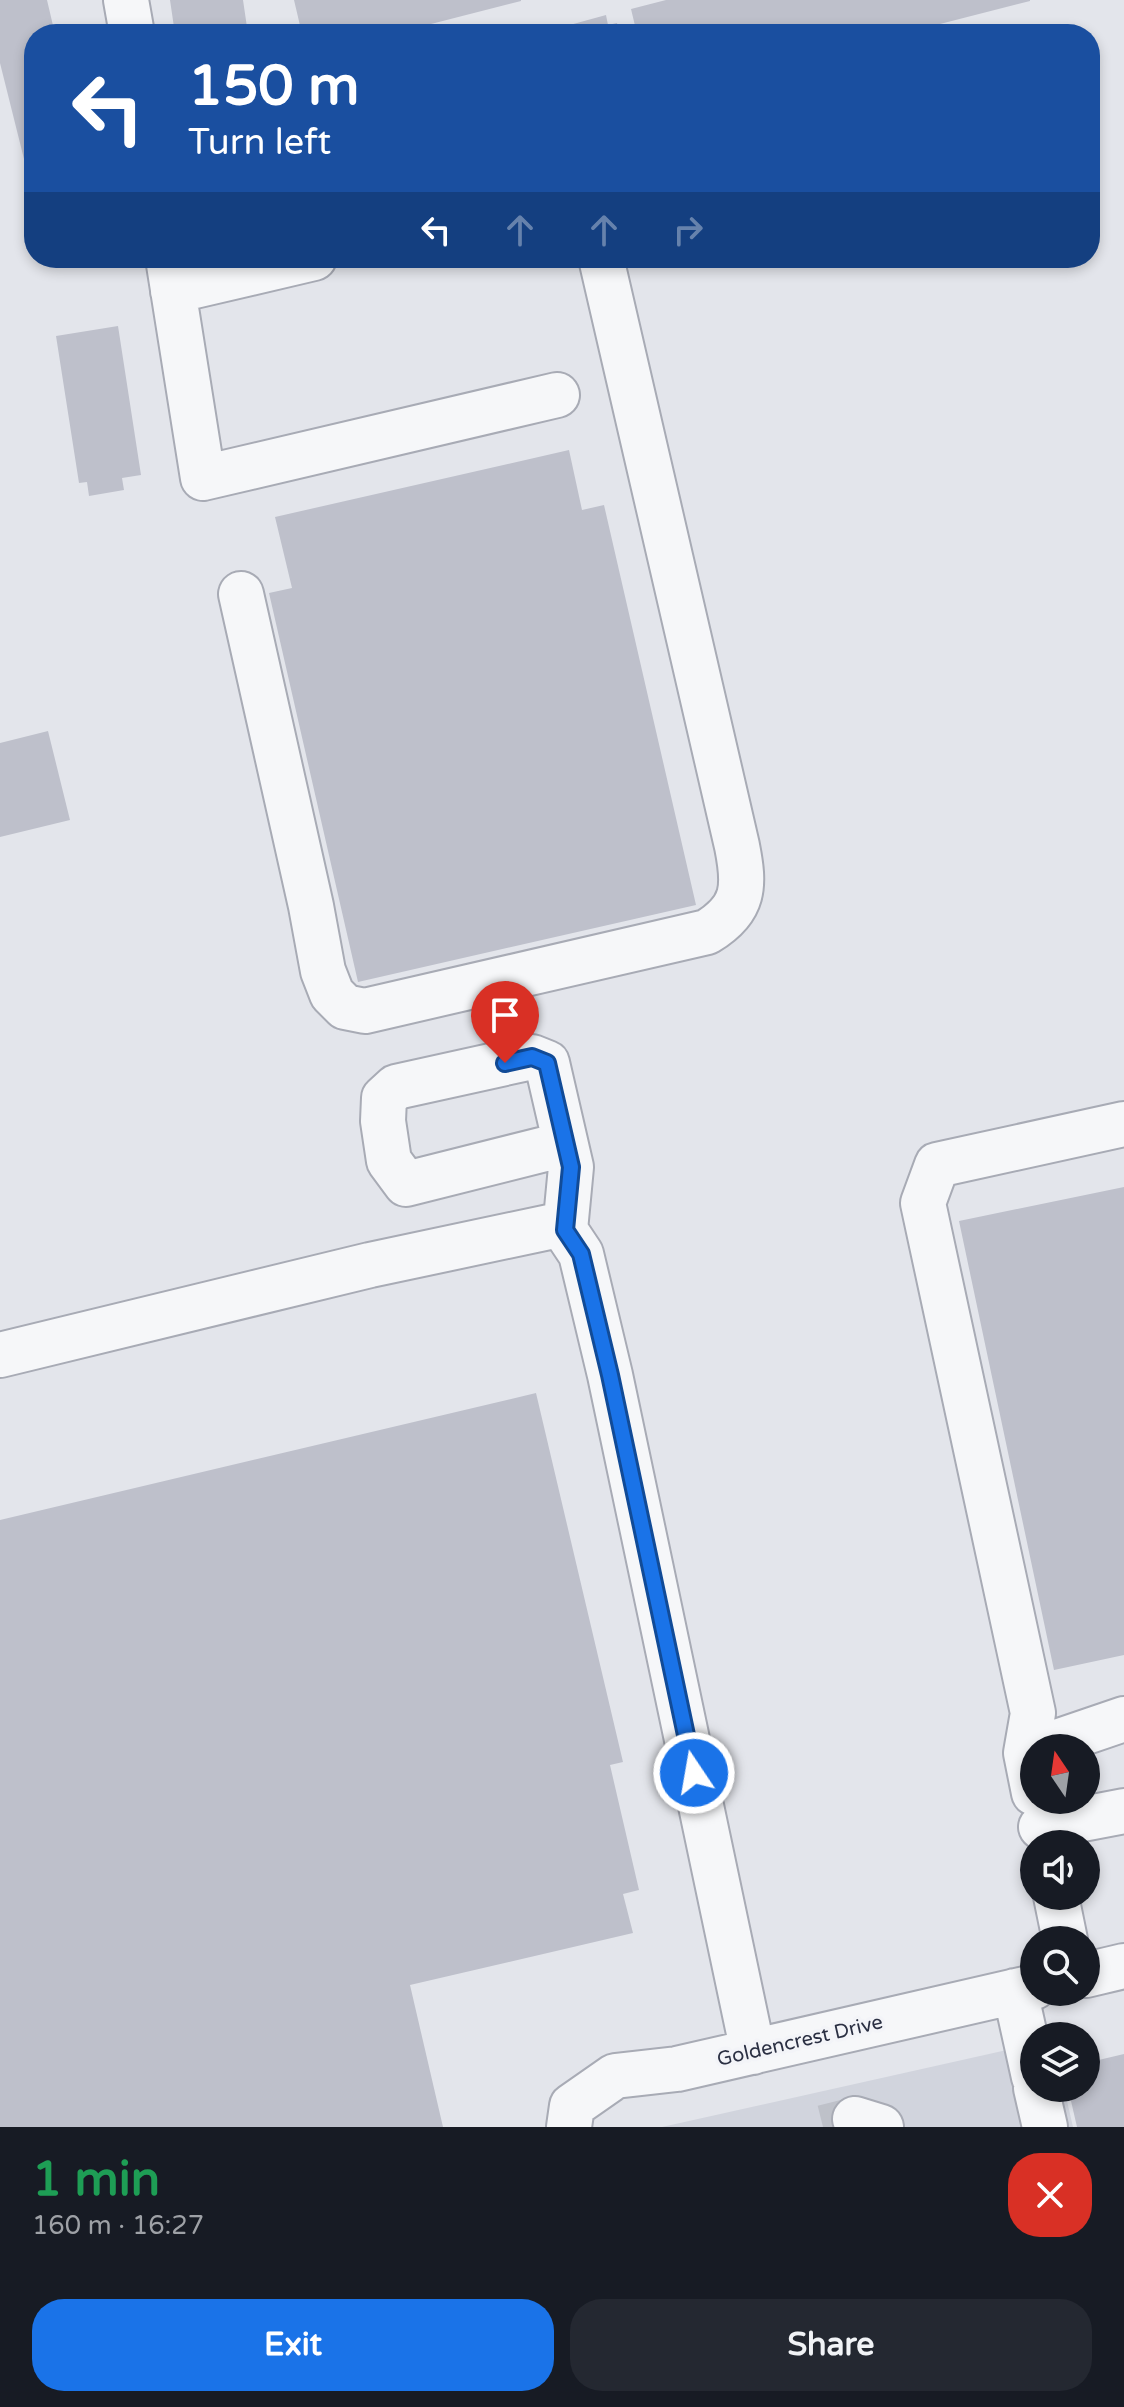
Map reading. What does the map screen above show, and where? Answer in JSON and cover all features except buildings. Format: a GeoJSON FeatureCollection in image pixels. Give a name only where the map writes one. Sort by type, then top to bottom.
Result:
{"type":"FeatureCollection","features":[{"type":"Feature","properties":{"kind":"street"},"geometry":{"type":"LineString","coordinates":[[126,0],[130,24]]}},
{"type":"Feature","properties":{"kind":"street"},"geometry":{"type":"LineString","coordinates":[[230,268],[171,275],[203,478],[557,395]]}},
{"type":"Feature","properties":{"kind":"street"},"geometry":{"type":"LineString","coordinates":[[241,594],[323,971],[332,994],[345,1007],[365,1011],[707,932],[727,920],[740,899],[743,874],[603,268]]}},
{"type":"Feature","properties":{"kind":"street"},"geometry":{"type":"LineString","coordinates":[[1034,1734],[1033,1713],[923,1203],[937,1165],[1124,1124]]}},
{"type":"Feature","properties":{"kind":"street"},"geometry":{"type":"LineString","coordinates":[[565,1144],[571,1167],[565,1230]]}},
{"type":"Feature","properties":{"kind":"street"},"geometry":{"type":"LineString","coordinates":[[0,1355],[370,1265],[554,1226],[565,1230],[581,1254],[610,1375],[753,2052]]}},
{"type":"Feature","properties":{"kind":"street"},"geometry":{"type":"LineString","coordinates":[[1100,1738],[1124,1719]]}},
{"type":"Feature","properties":{"kind":"street"},"geometry":{"type":"LineString","coordinates":[[1100,1805],[1124,1811]]}},
{"type":"Feature","properties":{"kind":"street"},"geometry":{"type":"LineString","coordinates":[[1100,1972],[1124,1966]]}},
{"type":"Feature","properties":{"kind":"street","name":"Goldencrest Drive"},"geometry":{"type":"LineString","coordinates":[[570,2116],[615,2076],[677,2069],[1020,1990]]}},
{"type":"Feature","properties":{"kind":"street"},"geometry":{"type":"LineString","coordinates":[[1039,2102],[1045,2127]]}},
{"type":"Feature","properties":{"kind":"shaded area"},"geometry":{"type":"Polygon","coordinates":[[[1020,2047],[1020,2102],[1067,2102],[1073,2127],[662,2127],[1020,2047]]]}},
{"type":"Feature","properties":{"kind":"tunnel"},"geometry":{"type":"LineString","coordinates":[[823,2127],[855,2119]]}},
{"type":"Feature","properties":{"kind":"route"},"geometry":{"type":"LineString","coordinates":[[505,1063],[532,1057],[547,1063],[571,1167],[565,1230],[581,1254],[610,1375],[694,1773]]}}]}
